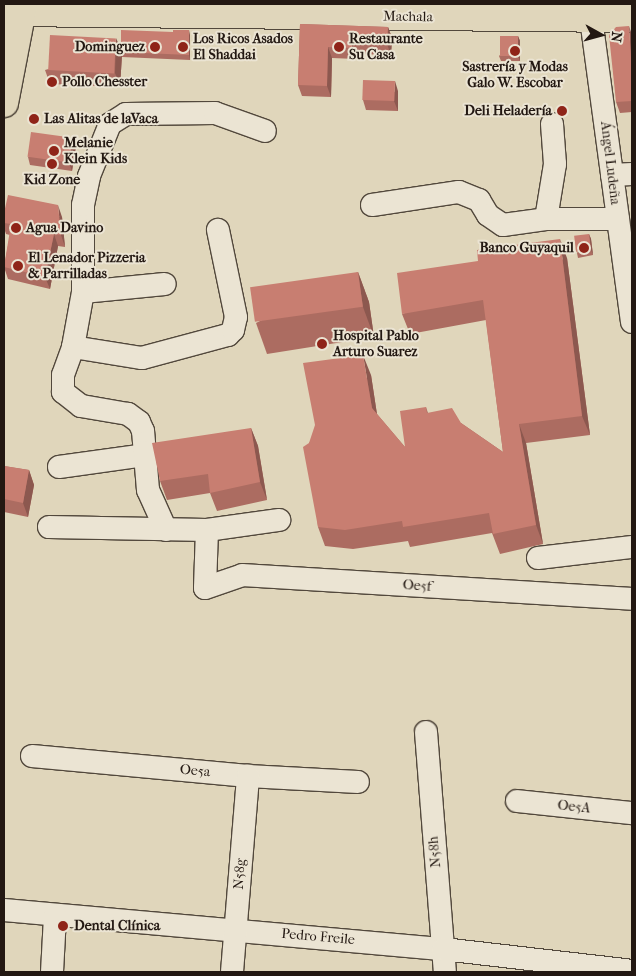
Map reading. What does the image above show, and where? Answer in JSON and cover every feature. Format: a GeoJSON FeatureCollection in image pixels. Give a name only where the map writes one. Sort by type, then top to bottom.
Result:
{"type":"FeatureCollection","features":[{"type":"Feature","properties":{"kind":"main road","name":"Machala"},"geometry":{"type":"LineString","coordinates":[[16,9],[590,11],[632,18]]}},
{"type":"Feature","properties":{"kind":"main road"},"geometry":{"type":"LineString","coordinates":[[4,103],[16,9]]}},
{"type":"Feature","properties":{"kind":"street","name":"Ángel Ludeña"},"geometry":{"type":"LineString","coordinates":[[590,11],[622,174],[618,219],[632,322]]}},
{"type":"Feature","properties":{"kind":"street"},"geometry":{"type":"LineString","coordinates":[[166,530],[148,490],[143,432],[134,417],[81,406],[68,398],[63,392],[63,375],[73,347],[83,292],[83,205],[89,176],[110,124],[126,114],[200,112],[229,117],[266,130]]}},
{"type":"Feature","properties":{"kind":"street"},"geometry":{"type":"LineString","coordinates":[[546,219],[555,164],[552,124]]}},
{"type":"Feature","properties":{"kind":"street"},"geometry":{"type":"LineString","coordinates":[[372,205],[458,192],[479,200],[488,214],[503,225],[546,219],[618,219]]}},
{"type":"Feature","properties":{"kind":"street"},"geometry":{"type":"LineString","coordinates":[[73,347],[142,358],[228,335],[233,330],[236,317],[218,230]]}},
{"type":"Feature","properties":{"kind":"street"},"geometry":{"type":"LineString","coordinates":[[83,292],[165,284]]}},
{"type":"Feature","properties":{"kind":"street"},"geometry":{"type":"LineString","coordinates":[[59,467],[146,455]]}},
{"type":"Feature","properties":{"kind":"street"},"geometry":{"type":"LineString","coordinates":[[49,526],[208,530],[279,520]]}},
{"type":"Feature","properties":{"kind":"street","name":"Oe5f"},"geometry":{"type":"LineString","coordinates":[[208,530],[205,588],[242,575],[632,599]]}},
{"type":"Feature","properties":{"kind":"street"},"geometry":{"type":"LineString","coordinates":[[538,558],[632,547]]}},
{"type":"Feature","properties":{"kind":"street","name":"N58h"},"geometry":{"type":"LineString","coordinates":[[426,732],[445,972]]}},
{"type":"Feature","properties":{"kind":"street","name":"Oe5a"},"geometry":{"type":"LineString","coordinates":[[32,756],[248,776],[358,782]]}},
{"type":"Feature","properties":{"kind":"street","name":"N58g"},"geometry":{"type":"LineString","coordinates":[[232,972],[248,776]]}},
{"type":"Feature","properties":{"kind":"street","name":"Oe5A"},"geometry":{"type":"LineString","coordinates":[[517,800],[632,813]]}},
{"type":"Feature","properties":{"kind":"street","name":"Pedro Freile"},"geometry":{"type":"LineString","coordinates":[[4,910],[443,949],[632,971]]}},
{"type":"Feature","properties":{"kind":"street"},"geometry":{"type":"LineString","coordinates":[[52,972],[55,916]]}},
{"type":"Feature","properties":{"kind":"building"},"geometry":{"type":"Polygon","coordinates":[[[300,24],[388,27],[387,44],[352,43],[352,48],[328,47],[327,86],[298,85],[300,24]]]}},
{"type":"Feature","properties":{"kind":"building"},"geometry":{"type":"Polygon","coordinates":[[[629,26],[632,101],[616,102],[609,35],[616,27],[629,26]]]}},
{"type":"Feature","properties":{"kind":"building"},"geometry":{"type":"Polygon","coordinates":[[[121,30],[173,32],[173,30],[189,30],[189,55],[121,52],[121,30]]]}},
{"type":"Feature","properties":{"kind":"building"},"geometry":{"type":"Polygon","coordinates":[[[50,35],[116,38],[114,73],[48,70],[50,35]]]}},
{"type":"Feature","properties":{"kind":"building"},"geometry":{"type":"Polygon","coordinates":[[[500,36],[518,36],[518,56],[500,56],[500,36]]]}},
{"type":"Feature","properties":{"kind":"building"},"geometry":{"type":"Polygon","coordinates":[[[363,80],[395,81],[394,101],[362,100],[363,80]]]}},
{"type":"Feature","properties":{"kind":"building","name":"Melanie Klein Kids"},"geometry":{"type":"Polygon","coordinates":[[[31,132],[73,138],[69,163],[28,157],[31,132]]]}},
{"type":"Feature","properties":{"kind":"building"},"geometry":{"type":"Polygon","coordinates":[[[8,195],[58,205],[61,235],[54,234],[45,277],[4,267],[11,224],[4,223],[8,195]]]}},
{"type":"Feature","properties":{"kind":"building"},"geometry":{"type":"Polygon","coordinates":[[[589,234],[591,250],[576,252],[574,236],[589,234]]]}},
{"type":"Feature","properties":{"kind":"building"},"geometry":{"type":"Polygon","coordinates":[[[560,239],[582,416],[519,424],[536,525],[493,534],[489,513],[403,527],[402,521],[345,530],[318,527],[303,447],[309,443],[315,425],[303,363],[363,355],[372,408],[405,447],[400,411],[426,407],[427,413],[452,408],[461,423],[503,452],[483,300],[402,314],[397,273],[478,261],[477,250],[560,239]]]}},
{"type":"Feature","properties":{"kind":"building"},"geometry":{"type":"Polygon","coordinates":[[[358,272],[363,307],[255,322],[250,287],[358,272]]]}},
{"type":"Feature","properties":{"kind":"building"},"geometry":{"type":"Polygon","coordinates":[[[251,428],[260,482],[210,493],[208,474],[160,481],[152,443],[251,428]]]}},
{"type":"Feature","properties":{"kind":"building"},"geometry":{"type":"Polygon","coordinates":[[[4,466],[29,470],[23,503],[4,499],[4,466]]]}},
{"type":"Feature","properties":{"kind":"place","name":"Dominguez"},"geometry":{"type":"Point","coordinates":[155,47]}},
{"type":"Feature","properties":{"kind":"place","name":"Los Ricos Asados El Shaddai"},"geometry":{"type":"Point","coordinates":[183,47]}},
{"type":"Feature","properties":{"kind":"place","name":"Restaurante Su Casa"},"geometry":{"type":"Point","coordinates":[339,47]}},
{"type":"Feature","properties":{"kind":"place","name":"Sastrería y Modas Galo W. Escobar"},"geometry":{"type":"Point","coordinates":[515,51]}},
{"type":"Feature","properties":{"kind":"place","name":"Pollo Chesster"},"geometry":{"type":"Point","coordinates":[52,82]}},
{"type":"Feature","properties":{"kind":"place","name":"Deli Heladería"},"geometry":{"type":"Point","coordinates":[562,111]}},
{"type":"Feature","properties":{"kind":"place","name":"Las Alitas de laVaca"},"geometry":{"type":"Point","coordinates":[34,119]}},
{"type":"Feature","properties":{"kind":"place","name":"Melanie Klein Kids"},"geometry":{"type":"Point","coordinates":[54,151]}},
{"type":"Feature","properties":{"kind":"place","name":"Kid Zone"},"geometry":{"type":"Point","coordinates":[52,164]}},
{"type":"Feature","properties":{"kind":"place","name":"Agua Davino"},"geometry":{"type":"Point","coordinates":[16,228]}},
{"type":"Feature","properties":{"kind":"place","name":"Banco Guyaquil"},"geometry":{"type":"Point","coordinates":[584,248]}},
{"type":"Feature","properties":{"kind":"place","name":"El Lenador Pizzeria & Parrilladas"},"geometry":{"type":"Point","coordinates":[18,266]}},
{"type":"Feature","properties":{"kind":"place","name":"Hospital Pablo Arturo Suarez"},"geometry":{"type":"Point","coordinates":[322,344]}},
{"type":"Feature","properties":{"kind":"place","name":"Dental Clínica"},"geometry":{"type":"Point","coordinates":[63,926]}}]}
